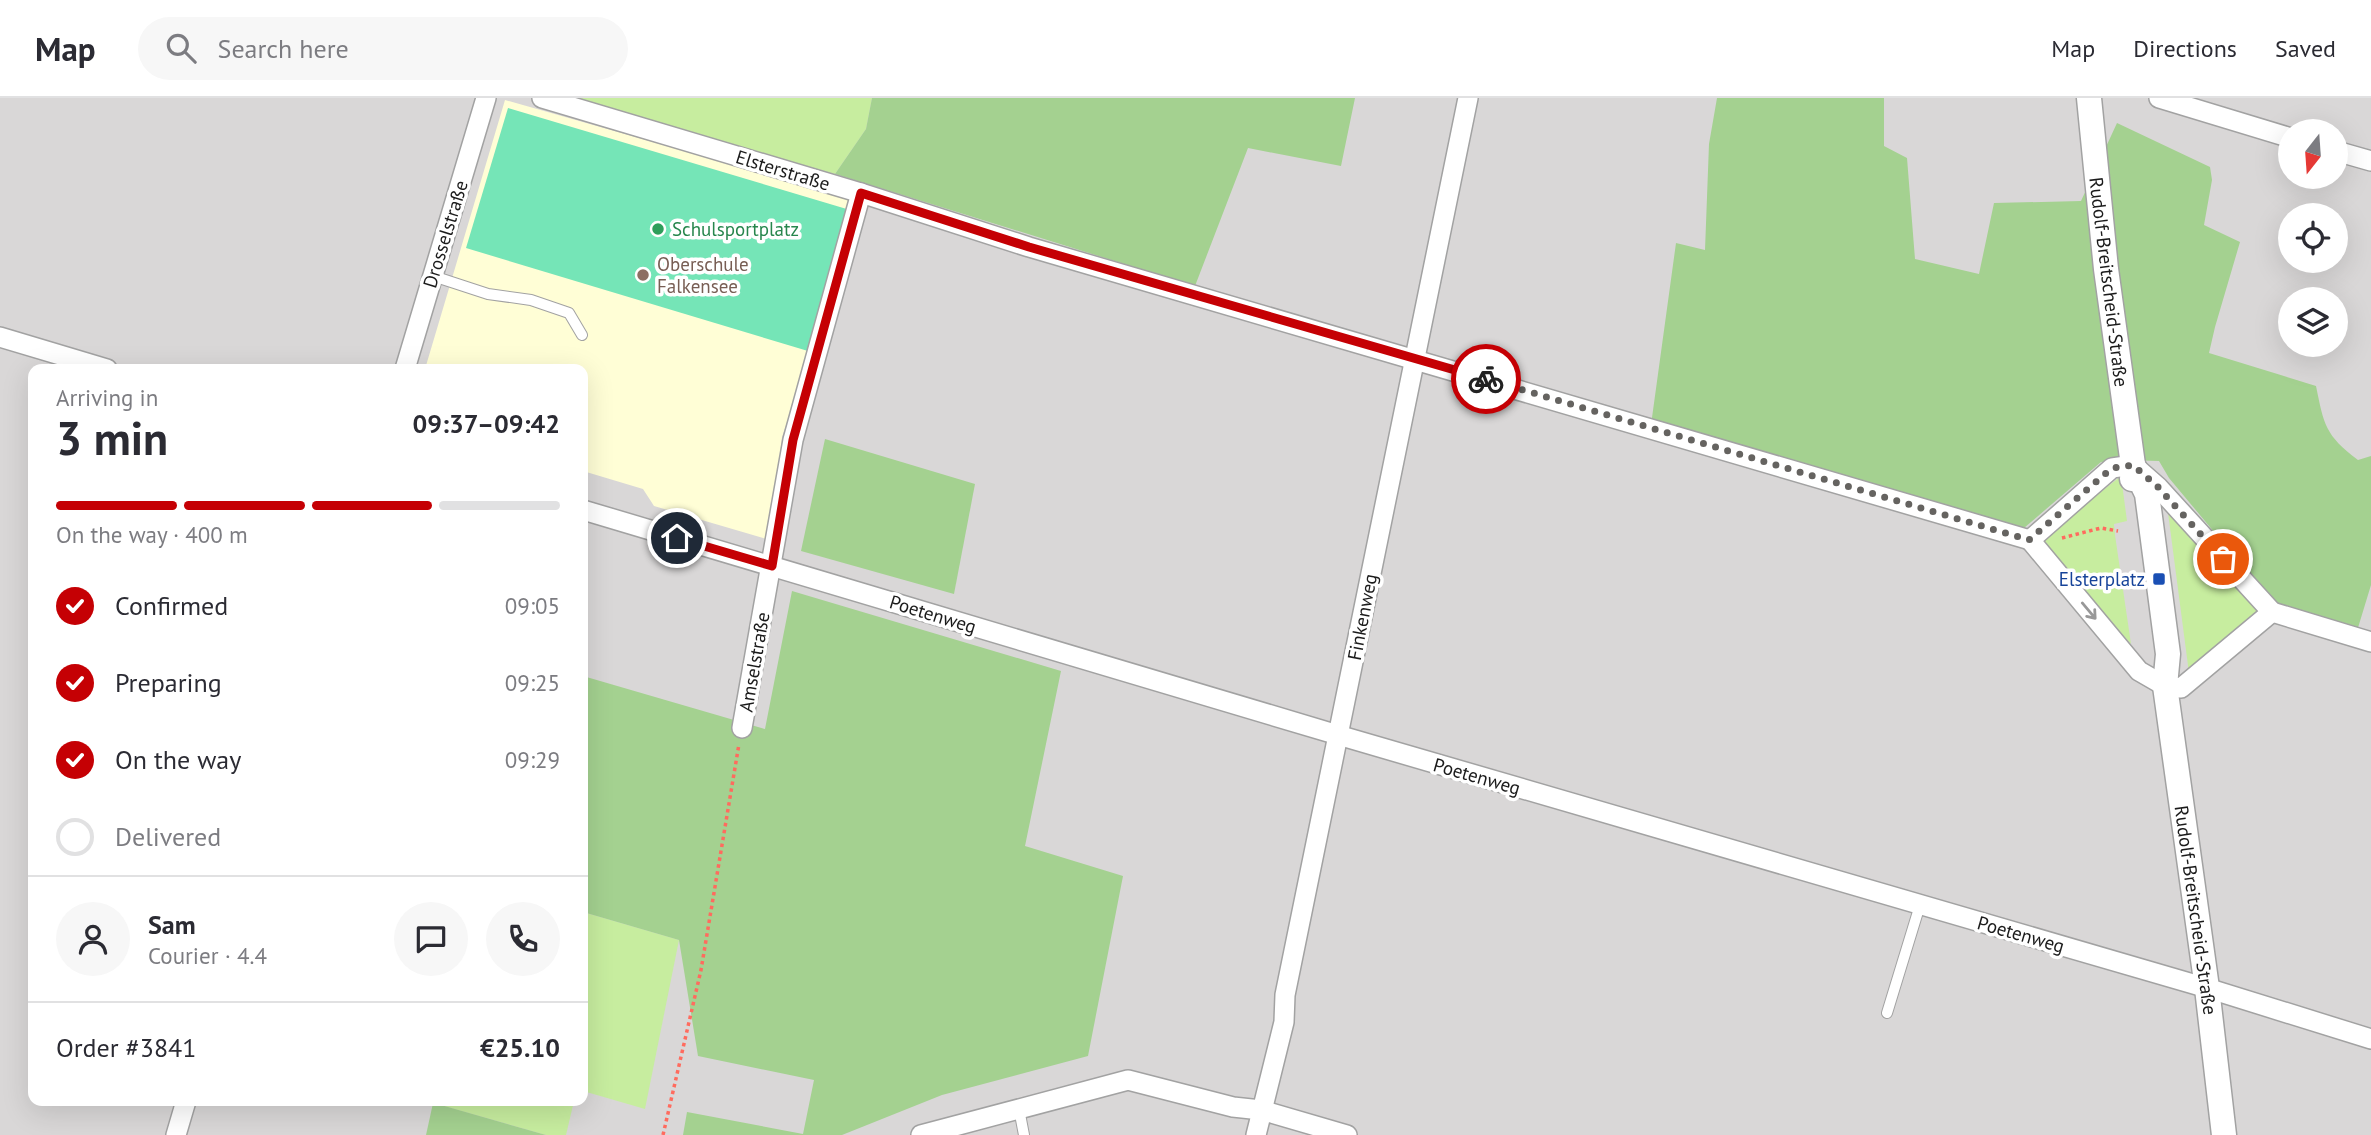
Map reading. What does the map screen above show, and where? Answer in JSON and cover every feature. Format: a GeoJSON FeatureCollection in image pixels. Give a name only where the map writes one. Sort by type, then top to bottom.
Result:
{"type":"FeatureCollection","features":[{"type":"Feature","properties":{"kind":"street","name":"Drosselstraße"},"geometry":{"type":"LineString","coordinates":[[407,364],[486,98]]}},
{"type":"Feature","properties":{"kind":"street","name":"Elsterstraße"},"geometry":{"type":"LineString","coordinates":[[542,98],[861,193],[1029,247],[2029,540]]}},
{"type":"Feature","properties":{"kind":"street","name":"Finkenweg"},"geometry":{"type":"LineString","coordinates":[[1256,1135],[1284,1022],[1285,995],[1468,98]]}},
{"type":"Feature","properties":{"kind":"street","name":"Rudolf-Breitscheid-Straße"},"geometry":{"type":"LineString","coordinates":[[2089,98],[2106,269],[2133,465],[2131,495],[2152,657],[2165,686],[2207,988],[2224,1135]]}},
{"type":"Feature","properties":{"kind":"street"},"geometry":{"type":"LineString","coordinates":[[2159,98],[2278,134]]}},
{"type":"Feature","properties":{"kind":"street"},"geometry":{"type":"LineString","coordinates":[[2348,154],[2371,161]]}},
{"type":"Feature","properties":{"kind":"street","name":"Amselstraße"},"geometry":{"type":"LineString","coordinates":[[742,728],[793,440],[861,193]]}},
{"type":"Feature","properties":{"kind":"street"},"geometry":{"type":"LineString","coordinates":[[0,337],[90,364]]}},
{"type":"Feature","properties":{"kind":"street"},"geometry":{"type":"LineString","coordinates":[[2272,612],[2181,688],[2165,686],[2139,671],[2029,540],[2112,468],[2133,465],[2158,487],[2272,612],[2371,642]]}},
{"type":"Feature","properties":{"kind":"street","name":"Poetenweg"},"geometry":{"type":"LineString","coordinates":[[588,511],[1338,735],[2207,988],[2371,1039]]}},
{"type":"Feature","properties":{"kind":"street"},"geometry":{"type":"LineString","coordinates":[[921,1135],[1128,1080],[1233,1107],[1261,1110],[1347,1135]]}},
{"type":"Feature","properties":{"kind":"street"},"geometry":{"type":"LineString","coordinates":[[176,1135],[185,1106]]}},
{"type":"Feature","properties":{"kind":"lane"},"geometry":{"type":"LineString","coordinates":[[433,276],[488,294],[531,300],[569,313],[582,335]]}},
{"type":"Feature","properties":{"kind":"lane"},"geometry":{"type":"LineString","coordinates":[[1887,1013],[1920,905]]}},
{"type":"Feature","properties":{"kind":"lane"},"geometry":{"type":"LineString","coordinates":[[1018,1109],[1024,1135]]}},
{"type":"Feature","properties":{"kind":"path"},"geometry":{"type":"LineString","coordinates":[[2029,540],[2052,541],[2101,528],[2118,531]]}},
{"type":"Feature","properties":{"kind":"path","name":"Amselstraße"},"geometry":{"type":"LineString","coordinates":[[663,1135],[701,970],[742,728]]}},
{"type":"Feature","properties":{"kind":"shaded area"},"geometry":{"type":"Polygon","coordinates":[[[0,98],[2371,98],[2371,1135],[0,1135],[0,98]]]}},
{"type":"Feature","properties":{"kind":"shaded area","name":"Oberschule Falkensee"},"geometry":{"type":"Polygon","coordinates":[[[505,100],[854,199],[811,352],[782,437],[770,540],[654,506],[643,489],[588,472],[588,364],[426,364],[505,100]]]}},
{"type":"Feature","properties":{"kind":"green space"},"geometry":{"type":"Polygon","coordinates":[[[569,98],[872,98],[866,129],[835,174],[569,98]]]}},
{"type":"Feature","properties":{"kind":"green space"},"geometry":{"type":"Polygon","coordinates":[[[872,98],[1355,98],[1341,166],[1248,148],[1195,286],[835,174],[866,129],[872,98]]]}},
{"type":"Feature","properties":{"kind":"green space"},"geometry":{"type":"Polygon","coordinates":[[[1717,98],[1884,98],[1884,146],[1907,158],[1915,259],[1979,274],[1994,203],[2081,201],[2117,123],[2210,167],[2212,180],[2204,225],[2240,242],[2209,353],[2316,386],[2324,420],[2332,436],[2358,460],[2371,456],[2371,585],[2357,631],[2275,605],[2169,478],[2159,461],[2101,462],[2024,528],[1651,425],[1676,243],[1705,250],[1709,144],[1717,98]]]}},
{"type":"Feature","properties":{"kind":"green space","name":"Schulsportplatz"},"geometry":{"type":"Polygon","coordinates":[[[508,108],[850,210],[808,351],[466,248],[508,108]]]}},
{"type":"Feature","properties":{"kind":"green space"},"geometry":{"type":"Polygon","coordinates":[[[825,439],[975,484],[954,594],[801,551],[825,439]]]}},
{"type":"Feature","properties":{"kind":"green space"},"geometry":{"type":"Polygon","coordinates":[[[2121,476],[2127,521],[2114,524],[2131,644],[2040,540],[2121,476]]]}},
{"type":"Feature","properties":{"kind":"green space"},"geometry":{"type":"Polygon","coordinates":[[[2167,505],[2265,611],[2189,673],[2167,505]]]}},
{"type":"Feature","properties":{"kind":"green space"},"geometry":{"type":"Polygon","coordinates":[[[792,591],[1061,671],[1025,846],[1123,876],[1088,1056],[942,1095],[842,1135],[683,1135],[687,1112],[803,1134],[814,1080],[698,1056],[679,940],[588,913],[588,677],[765,729],[792,591]]]}},
{"type":"Feature","properties":{"kind":"green space"},"geometry":{"type":"Polygon","coordinates":[[[588,913],[679,940],[645,1109],[588,1092],[588,913]]]}},
{"type":"Feature","properties":{"kind":"green space"},"geometry":{"type":"Polygon","coordinates":[[[432,1106],[444,1106],[546,1135],[426,1135],[432,1106]]]}},
{"type":"Feature","properties":{"kind":"green space"},"geometry":{"type":"Polygon","coordinates":[[[444,1106],[573,1106],[566,1135],[546,1135],[444,1106]]]}},
{"type":"Feature","properties":{"kind":"way so far"},"geometry":{"type":"LineString","coordinates":[[1486,379],[2029,540],[2112,468],[2133,465],[2158,487],[2223,559]]}},
{"type":"Feature","properties":{"kind":"place","name":"Schulsportplatz"},"geometry":{"type":"Point","coordinates":[658,229]}},
{"type":"Feature","properties":{"kind":"place","name":"Oberschule Falkensee"},"geometry":{"type":"Point","coordinates":[643,275]}},
{"type":"Feature","properties":{"kind":"place","name":"Elsterplatz"},"geometry":{"type":"Point","coordinates":[2159,579]}},
{"type":"Feature","properties":{"kind":"route"},"geometry":{"type":"LineString","coordinates":[[677,538],[772,566],[793,440],[861,193],[1029,247],[1486,379]]}}]}
